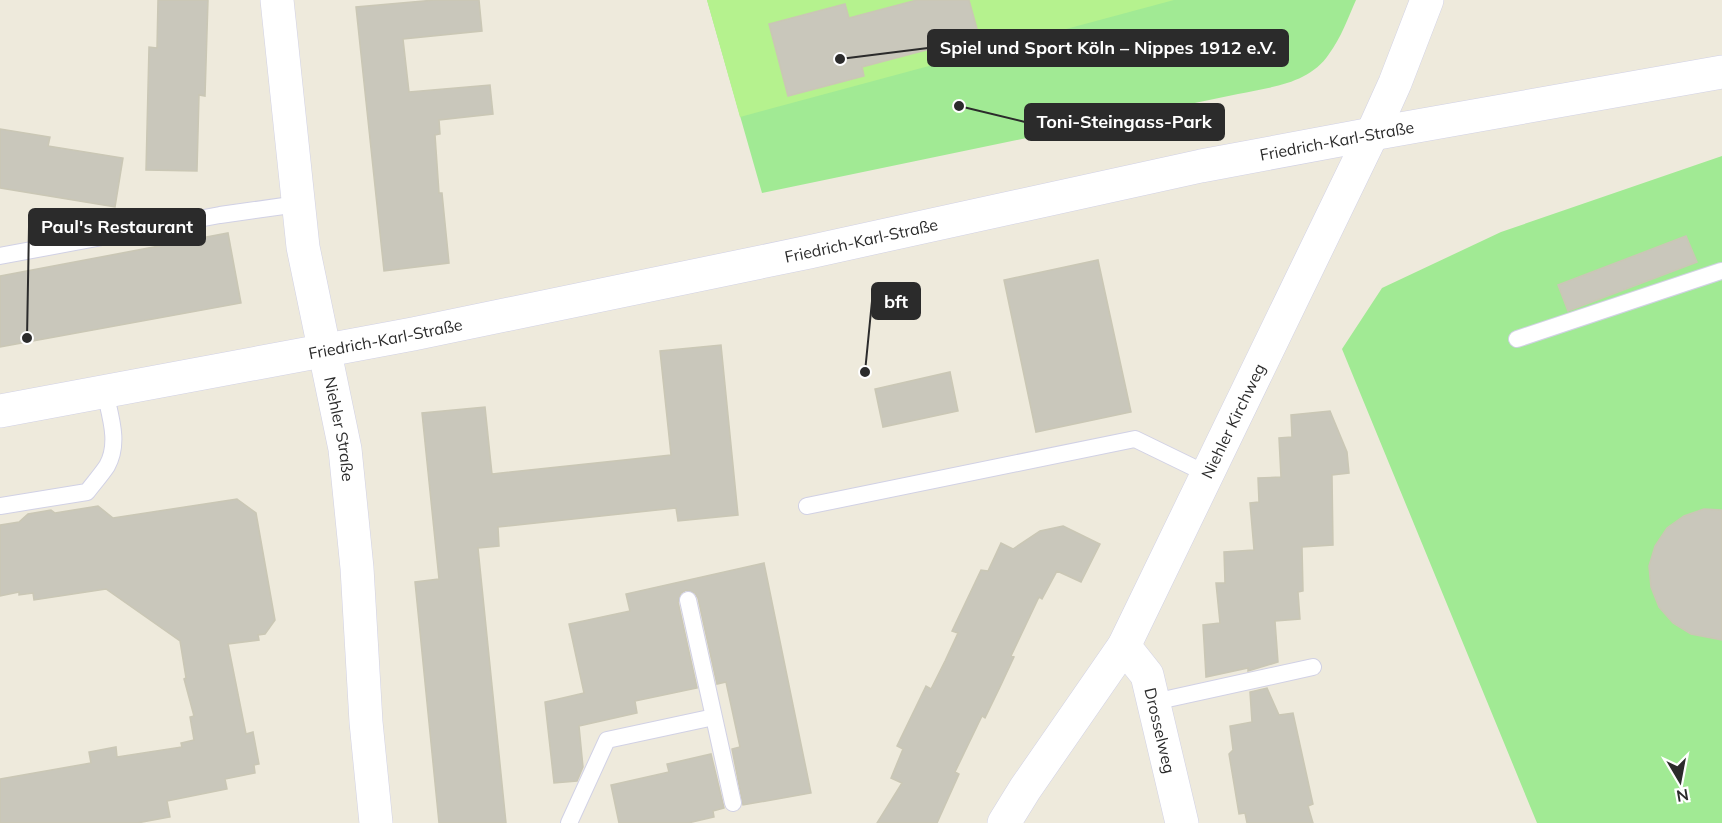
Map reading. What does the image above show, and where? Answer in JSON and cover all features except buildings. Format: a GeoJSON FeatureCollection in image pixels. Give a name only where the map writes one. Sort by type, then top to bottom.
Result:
{"type":"FeatureCollection","features":[{"type":"Feature","properties":{"kind":"street","name":"Niehler Straße"},"geometry":{"type":"LineString","coordinates":[[278,0],[303,247],[345,449],[357,568],[366,722],[376,823]]}},
{"type":"Feature","properties":{"kind":"street","name":"Niehler Kirchweg"},"geometry":{"type":"LineString","coordinates":[[1004,823],[1124,646],[1372,134],[1395,83],[1427,0]]}},
{"type":"Feature","properties":{"kind":"street","name":"Friedrich-Karl-Straße"},"geometry":{"type":"LineString","coordinates":[[0,411],[325,351],[809,252],[1201,166],[1722,72]]}},
{"type":"Feature","properties":{"kind":"street","name":"Drosselweg"},"geometry":{"type":"LineString","coordinates":[[1124,646],[1147,675],[1182,823]]}},
{"type":"Feature","properties":{"kind":"lane"},"geometry":{"type":"LineString","coordinates":[[0,256],[220,215],[298,204]]}},
{"type":"Feature","properties":{"kind":"lane"},"geometry":{"type":"LineString","coordinates":[[1517,339],[1722,271]]}},
{"type":"Feature","properties":{"kind":"lane"},"geometry":{"type":"LineString","coordinates":[[0,506],[87,492],[108,465],[113,448],[113,433],[105,392]]}},
{"type":"Feature","properties":{"kind":"lane"},"geometry":{"type":"LineString","coordinates":[[807,506],[1135,439],[1207,474]]}},
{"type":"Feature","properties":{"kind":"lane"},"geometry":{"type":"LineString","coordinates":[[688,600],[733,803]]}},
{"type":"Feature","properties":{"kind":"lane"},"geometry":{"type":"LineString","coordinates":[[1154,702],[1313,667]]}},
{"type":"Feature","properties":{"kind":"lane"},"geometry":{"type":"LineString","coordinates":[[569,823],[607,740],[714,717]]}},
{"type":"Feature","properties":{"kind":"green space"},"geometry":{"type":"Polygon","coordinates":[[[707,0],[1356,0],[1341,35],[1321,64],[1311,72],[1288,83],[762,193],[707,0]]]}},
{"type":"Feature","properties":{"kind":"green space"},"geometry":{"type":"Polygon","coordinates":[[[707,0],[1174,0],[740,117],[707,0]]]}},
{"type":"Feature","properties":{"kind":"green space"},"geometry":{"type":"Polygon","coordinates":[[[1722,156],[1722,823],[1537,823],[1342,349],[1382,288],[1501,232],[1722,156]]]}},
{"type":"Feature","properties":{"kind":"place","name":"Spiel und Sport Köln – Nippes 1912 e.V."},"geometry":{"type":"Point","coordinates":[840,59]}},
{"type":"Feature","properties":{"kind":"place","name":"Toni-Steingass-Park"},"geometry":{"type":"Point","coordinates":[959,106]}},
{"type":"Feature","properties":{"kind":"place","name":"Paul's Restaurant"},"geometry":{"type":"Point","coordinates":[27,338]}},
{"type":"Feature","properties":{"kind":"place","name":"bft"},"geometry":{"type":"Point","coordinates":[865,372]}}]}
